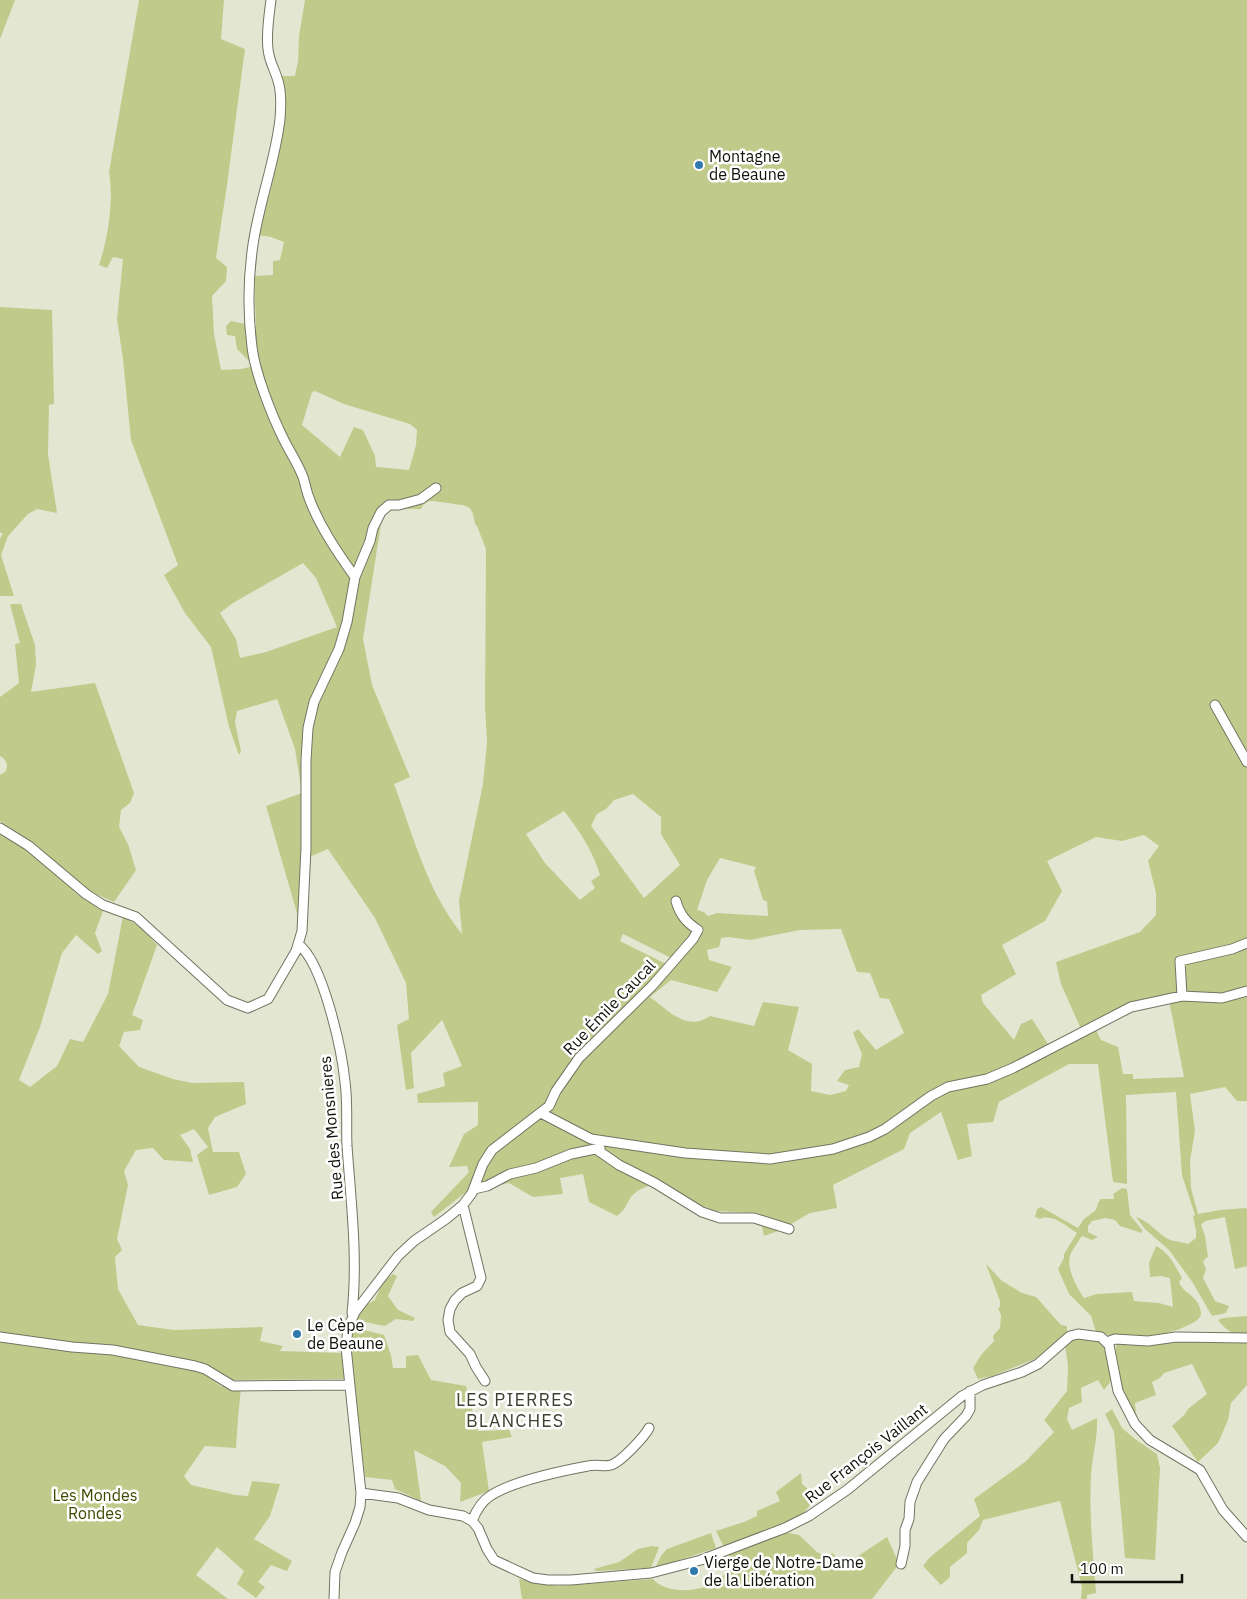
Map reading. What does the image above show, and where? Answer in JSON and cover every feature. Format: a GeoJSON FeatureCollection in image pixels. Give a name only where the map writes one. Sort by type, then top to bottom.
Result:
{"type":"FeatureCollection","features":[{"type":"Feature","properties":{"kind":"street"},"geometry":{"type":"LineString","coordinates":[[271,0],[267,31],[268,49],[281,92],[280,119],[271,165],[256,222],[251,254],[250,305],[252,348],[257,370],[273,413],[302,476],[308,496],[338,554],[355,577]]}},
{"type":"Feature","properties":{"kind":"street"},"geometry":{"type":"LineString","coordinates":[[0,828],[29,846],[86,894],[103,905],[136,916],[228,1000],[248,1008],[268,999],[296,951],[302,931],[306,848],[308,728],[314,702],[339,649],[347,622],[355,577],[381,512],[389,505],[399,505],[421,499],[436,488]]}},
{"type":"Feature","properties":{"kind":"street"},"geometry":{"type":"LineString","coordinates":[[1215,705],[1247,762]]}},
{"type":"Feature","properties":{"kind":"street","name":"Rue Émile Caucal"},"geometry":{"type":"LineString","coordinates":[[352,1319],[360,1305],[378,1285],[403,1251],[463,1205],[474,1189],[485,1159],[498,1144],[548,1106],[556,1091],[580,1058],[662,975],[693,940],[698,930],[687,923],[680,914],[676,901]]}},
{"type":"Feature","properties":{"kind":"street"},"geometry":{"type":"LineString","coordinates":[[1182,996],[1180,962],[1232,949],[1247,943]]}},
{"type":"Feature","properties":{"kind":"street","name":"Rue des Monsnieres"},"geometry":{"type":"LineString","coordinates":[[298,944],[308,954],[318,975],[336,1028],[346,1083],[347,1145],[354,1239],[352,1319]]}},
{"type":"Feature","properties":{"kind":"street"},"geometry":{"type":"LineString","coordinates":[[541,1113],[591,1140],[685,1153],[770,1159],[833,1149],[884,1129],[931,1096],[948,1087],[987,1079],[1014,1068],[1131,1006],[1182,996],[1222,998],[1247,991]]}},
{"type":"Feature","properties":{"kind":"street"},"geometry":{"type":"LineString","coordinates":[[474,1189],[487,1186],[510,1174],[536,1168],[571,1154],[596,1150],[617,1143]]}},
{"type":"Feature","properties":{"kind":"street"},"geometry":{"type":"LineString","coordinates":[[596,1150],[619,1166],[655,1183],[702,1212],[720,1218],[754,1218],[789,1228]]}},
{"type":"Feature","properties":{"kind":"street"},"geometry":{"type":"LineString","coordinates":[[463,1205],[481,1278],[477,1286],[462,1293],[455,1300],[448,1314],[448,1326],[450,1332],[470,1354],[485,1381]]}},
{"type":"Feature","properties":{"kind":"street"},"geometry":{"type":"LineString","coordinates":[[334,1599],[335,1572],[355,1523],[361,1493],[346,1347],[348,1328],[352,1319]]}},
{"type":"Feature","properties":{"kind":"street","name":"Rue François Vaillant"},"geometry":{"type":"LineString","coordinates":[[472,1521],[481,1532],[487,1549],[494,1560],[533,1578],[548,1580],[598,1578],[637,1575],[674,1568],[770,1534],[814,1513],[847,1490],[913,1438],[952,1403],[970,1391],[1022,1372],[1038,1364],[1050,1356],[1067,1338],[1074,1335],[1096,1336],[1101,1337],[1107,1342]]}},
{"type":"Feature","properties":{"kind":"street"},"geometry":{"type":"LineString","coordinates":[[0,1337],[72,1347],[113,1350],[195,1366],[205,1369],[232,1386],[349,1385]]}},
{"type":"Feature","properties":{"kind":"street"},"geometry":{"type":"LineString","coordinates":[[1247,1338],[1176,1337],[1148,1341],[1115,1339],[1107,1342],[1110,1348],[1112,1369],[1118,1391],[1135,1424],[1150,1440],[1200,1470],[1223,1510],[1247,1537]]}},
{"type":"Feature","properties":{"kind":"street"},"geometry":{"type":"LineString","coordinates":[[902,1564],[905,1530],[909,1520],[910,1502],[916,1482],[944,1439],[966,1416],[970,1409],[970,1391]]}},
{"type":"Feature","properties":{"kind":"street"},"geometry":{"type":"LineString","coordinates":[[361,1493],[398,1498],[429,1510],[458,1514],[472,1521],[482,1502],[503,1490],[590,1465],[612,1465],[645,1436],[650,1428]]}},
{"type":"Feature","properties":{"kind":"green space"},"geometry":{"type":"Polygon","coordinates":[[[0,0],[15,0],[0,39],[0,0]]]}},
{"type":"Feature","properties":{"kind":"green space"},"geometry":{"type":"Polygon","coordinates":[[[139,0],[224,0],[221,39],[245,49],[216,258],[227,267],[226,281],[212,296],[214,334],[221,370],[241,369],[254,366],[237,349],[235,336],[227,335],[226,326],[231,321],[256,326],[254,276],[273,275],[273,261],[280,260],[284,242],[258,235],[271,189],[281,139],[281,76],[295,76],[305,0],[1247,0],[1247,1101],[1237,1101],[1225,1087],[1190,1094],[1195,1131],[1190,1161],[1191,1188],[1198,1214],[1220,1210],[1246,1208],[1247,1210],[1247,1266],[1235,1269],[1225,1217],[1205,1221],[1201,1225],[1205,1236],[1208,1257],[1203,1262],[1206,1269],[1203,1278],[1215,1301],[1229,1306],[1226,1313],[1212,1316],[1193,1283],[1169,1250],[1145,1229],[1136,1217],[1145,1221],[1170,1240],[1188,1244],[1196,1238],[1193,1217],[1195,1215],[1182,1175],[1176,1092],[1126,1095],[1127,1184],[1113,1182],[1098,1064],[1069,1064],[999,1102],[993,1122],[967,1124],[972,1156],[958,1160],[941,1112],[910,1133],[904,1149],[833,1185],[837,1208],[810,1213],[781,1230],[764,1236],[759,1213],[716,1211],[700,1205],[660,1183],[637,1191],[617,1216],[589,1202],[583,1174],[560,1178],[563,1194],[533,1197],[509,1183],[466,1192],[434,1217],[431,1212],[469,1172],[467,1166],[449,1167],[464,1134],[478,1125],[478,1102],[418,1103],[417,1094],[445,1086],[443,1073],[462,1066],[442,1020],[411,1053],[414,1088],[406,1090],[397,1025],[409,1019],[406,983],[375,918],[328,849],[307,858],[299,920],[266,806],[302,793],[295,749],[277,699],[237,711],[235,722],[241,751],[239,755],[229,727],[211,647],[185,613],[164,575],[178,565],[131,440],[117,319],[123,259],[113,257],[107,268],[99,265],[109,219],[111,195],[109,172],[139,0]],[[315,391],[312,392],[302,425],[340,457],[354,427],[363,430],[375,456],[376,467],[409,470],[416,445],[417,430],[410,424],[344,404],[315,391]],[[429,501],[421,509],[390,509],[381,524],[363,639],[372,685],[410,777],[394,784],[430,881],[439,900],[462,934],[459,901],[483,784],[487,743],[485,705],[486,549],[470,508],[429,501]],[[303,563],[233,603],[220,613],[236,639],[240,658],[266,652],[337,627],[316,578],[303,563]],[[633,794],[614,800],[606,809],[597,814],[591,826],[644,898],[680,865],[661,834],[661,817],[633,794]],[[564,811],[526,834],[545,863],[580,900],[595,888],[591,881],[600,875],[585,841],[564,811]],[[1144,835],[1122,841],[1096,837],[1047,861],[1062,891],[1045,921],[1002,945],[1016,974],[981,995],[983,1003],[1014,1040],[1021,1024],[1032,1019],[1048,1044],[1075,1032],[1080,1027],[1061,984],[1056,962],[1140,932],[1156,915],[1156,893],[1148,861],[1159,846],[1144,835]],[[720,858],[707,880],[697,910],[704,912],[708,916],[717,913],[768,916],[767,901],[763,900],[754,871],[756,867],[720,858]],[[841,929],[800,930],[750,940],[729,937],[721,938],[719,947],[707,950],[709,960],[732,967],[717,992],[671,980],[650,997],[679,1018],[694,1022],[710,1016],[754,1026],[763,1002],[799,1007],[788,1050],[812,1064],[811,1091],[830,1095],[846,1091],[849,1085],[837,1081],[845,1070],[859,1067],[862,1054],[853,1033],[858,1029],[876,1050],[904,1033],[889,999],[880,998],[870,973],[857,972],[841,929]],[[623,934],[620,941],[666,964],[671,958],[623,934]],[[1169,1000],[1133,1010],[1095,1028],[1101,1040],[1118,1047],[1123,1074],[1133,1074],[1133,1079],[1184,1077],[1169,1000]]]}},
{"type":"Feature","properties":{"kind":"green space"},"geometry":{"type":"Polygon","coordinates":[[[0,307],[52,310],[54,404],[49,405],[48,454],[57,513],[37,509],[28,514],[8,536],[1,555],[14,596],[0,596],[0,538],[3,534],[0,532],[0,307]]]}},
{"type":"Feature","properties":{"kind":"green space"},"geometry":{"type":"Polygon","coordinates":[[[10,604],[21,604],[35,645],[36,665],[31,692],[95,683],[134,793],[130,803],[121,810],[119,827],[128,844],[136,870],[114,902],[89,891],[34,843],[0,821],[0,775],[6,771],[7,766],[6,761],[0,756],[0,697],[19,683],[15,644],[20,643],[10,604]]]}},
{"type":"Feature","properties":{"kind":"green space","name":"Les Mondes Rondes"},"geometry":{"type":"Polygon","coordinates":[[[0,833],[25,846],[77,894],[103,911],[95,933],[102,951],[98,954],[76,935],[62,953],[40,1027],[19,1080],[30,1087],[57,1066],[70,1039],[83,1042],[108,994],[123,916],[143,929],[157,945],[132,1015],[143,1020],[140,1030],[124,1032],[119,1046],[139,1067],[173,1079],[192,1083],[244,1082],[246,1104],[215,1117],[208,1128],[213,1152],[239,1152],[246,1174],[237,1187],[209,1195],[197,1155],[208,1147],[194,1129],[180,1135],[190,1149],[193,1162],[164,1160],[153,1148],[136,1150],[124,1171],[128,1185],[117,1239],[122,1250],[115,1257],[118,1289],[138,1325],[174,1330],[263,1327],[260,1341],[283,1346],[280,1351],[343,1353],[346,1379],[230,1380],[205,1364],[139,1353],[136,1360],[196,1369],[221,1386],[241,1388],[236,1448],[205,1446],[184,1476],[191,1485],[248,1496],[252,1481],[280,1484],[270,1516],[254,1539],[292,1561],[287,1571],[271,1565],[258,1582],[265,1587],[256,1598],[237,1584],[244,1571],[217,1547],[196,1575],[228,1599],[0,1599],[0,833]]]}},
{"type":"Feature","properties":{"kind":"green space"},"geometry":{"type":"Polygon","coordinates":[[[1122,1188],[1127,1189],[1130,1215],[1142,1230],[1142,1233],[1120,1226],[1115,1220],[1105,1218],[1092,1221],[1088,1226],[1088,1232],[1098,1237],[1092,1240],[1082,1236],[1071,1253],[1069,1264],[1075,1282],[1084,1298],[1097,1294],[1132,1292],[1134,1301],[1159,1303],[1173,1307],[1170,1278],[1161,1276],[1150,1277],[1149,1263],[1156,1246],[1165,1252],[1171,1260],[1182,1278],[1179,1282],[1181,1286],[1194,1298],[1200,1307],[1200,1317],[1188,1326],[1160,1335],[1141,1338],[1122,1337],[1096,1332],[1091,1316],[1069,1294],[1058,1269],[1064,1254],[1077,1233],[1054,1219],[1035,1217],[1037,1209],[1041,1207],[1078,1228],[1084,1219],[1096,1210],[1101,1199],[1114,1199],[1113,1194],[1122,1188]]]}},
{"type":"Feature","properties":{"kind":"green space"},"geometry":{"type":"Polygon","coordinates":[[[986,1264],[1002,1281],[1022,1293],[1036,1297],[1061,1325],[1067,1326],[1067,1332],[1035,1359],[992,1376],[978,1379],[973,1368],[981,1355],[994,1341],[993,1336],[1000,1328],[1001,1315],[998,1308],[1000,1307],[1000,1301],[986,1264]]]}},
{"type":"Feature","properties":{"kind":"green space"},"geometry":{"type":"Polygon","coordinates":[[[393,1274],[397,1276],[388,1296],[398,1310],[415,1318],[413,1321],[396,1319],[385,1326],[355,1320],[366,1305],[375,1300],[383,1282],[393,1274]]]}},
{"type":"Feature","properties":{"kind":"green space"},"geometry":{"type":"Polygon","coordinates":[[[1247,1316],[1247,1334],[1230,1332],[1218,1320],[1223,1318],[1247,1316]]]}},
{"type":"Feature","properties":{"kind":"green space"},"geometry":{"type":"Polygon","coordinates":[[[352,1327],[384,1335],[393,1368],[406,1368],[406,1356],[418,1355],[431,1380],[466,1386],[478,1431],[509,1430],[512,1437],[482,1442],[489,1491],[460,1502],[461,1483],[445,1466],[414,1450],[421,1501],[395,1489],[392,1480],[365,1477],[349,1346],[352,1327]]]}},
{"type":"Feature","properties":{"kind":"green space"},"geometry":{"type":"Polygon","coordinates":[[[1072,1338],[1091,1338],[1101,1342],[1106,1352],[1111,1381],[1104,1390],[1098,1380],[1081,1388],[1082,1402],[1069,1408],[1067,1419],[1072,1430],[1097,1418],[1091,1491],[1096,1593],[1087,1595],[1087,1599],[1081,1599],[1082,1587],[1060,1501],[983,1520],[979,1530],[967,1543],[967,1553],[950,1567],[950,1577],[941,1585],[923,1566],[929,1558],[980,1516],[974,1499],[1025,1462],[1054,1432],[1044,1420],[1067,1391],[1068,1366],[1065,1344],[1072,1338]]]}},
{"type":"Feature","properties":{"kind":"green space"},"geometry":{"type":"Polygon","coordinates":[[[1182,1340],[1206,1343],[1247,1341],[1247,1385],[1231,1403],[1228,1420],[1218,1443],[1198,1462],[1172,1426],[1189,1408],[1207,1394],[1192,1364],[1164,1373],[1160,1378],[1152,1382],[1156,1395],[1135,1403],[1137,1421],[1120,1383],[1115,1362],[1117,1343],[1182,1340]]]}},
{"type":"Feature","properties":{"kind":"green space"},"geometry":{"type":"Polygon","coordinates":[[[1112,1409],[1122,1428],[1157,1454],[1160,1468],[1155,1560],[1125,1558],[1114,1432],[1105,1414],[1112,1409]]]}},
{"type":"Feature","properties":{"kind":"green space"},"geometry":{"type":"Polygon","coordinates":[[[801,1473],[802,1484],[817,1497],[800,1517],[724,1547],[716,1531],[757,1516],[757,1511],[780,1501],[776,1492],[801,1473]]]}},
{"type":"Feature","properties":{"kind":"green space"},"geometry":{"type":"Polygon","coordinates":[[[784,1532],[799,1535],[817,1552],[825,1556],[833,1553],[843,1566],[887,1537],[899,1564],[872,1599],[522,1599],[519,1579],[558,1586],[653,1579],[661,1585],[672,1589],[699,1589],[712,1584],[722,1577],[728,1567],[729,1554],[784,1532]]]}},
{"type":"Feature","properties":{"kind":"green space"},"geometry":{"type":"Polygon","coordinates":[[[711,1533],[716,1548],[655,1568],[667,1549],[711,1533]]]}},
{"type":"Feature","properties":{"kind":"green space"},"geometry":{"type":"Polygon","coordinates":[[[652,1546],[659,1547],[651,1568],[596,1571],[594,1569],[619,1562],[638,1549],[652,1546]]]}},
{"type":"Feature","properties":{"kind":"place","name":"Montagne de Beaune"},"geometry":{"type":"Point","coordinates":[699,165]}},
{"type":"Feature","properties":{"kind":"place","name":"Le Cèpe de Beaune"},"geometry":{"type":"Point","coordinates":[297,1334]}},
{"type":"Feature","properties":{"kind":"place","name":"Vierge de Notre-Dame de la Libération"},"geometry":{"type":"Point","coordinates":[694,1571]}},
{"type":"Feature","properties":{"kind":"district","name":"LES PIERRES BLANCHES"},"geometry":{"type":"Point","coordinates":[515,1409]}}]}
